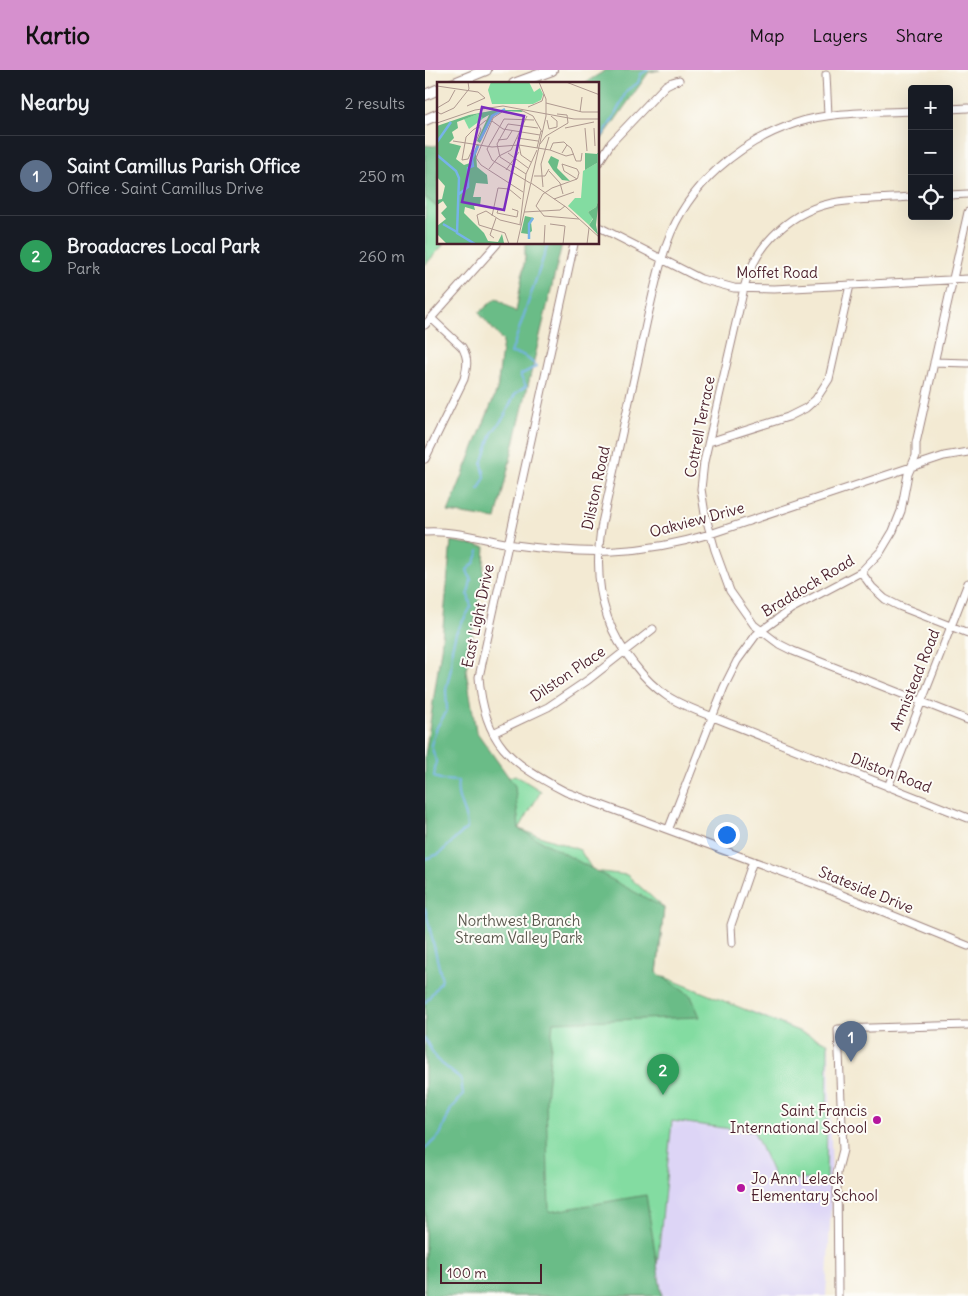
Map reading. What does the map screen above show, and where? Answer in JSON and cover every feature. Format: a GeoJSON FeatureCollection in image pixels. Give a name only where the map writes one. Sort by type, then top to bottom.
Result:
{"type":"FeatureCollection","features":[{"type":"Feature","properties":{"kind":"highway"},"geometry":{"type":"LineString","coordinates":[[457,82],[486,70]]}},
{"type":"Feature","properties":{"kind":"highway"},"geometry":{"type":"LineString","coordinates":[[519,82],[552,70]]}},
{"type":"Feature","properties":{"kind":"highway"},"geometry":{"type":"LineString","coordinates":[[425,95],[437,90]]}},
{"type":"Feature","properties":{"kind":"highway"},"geometry":{"type":"LineString","coordinates":[[425,120],[437,115]]}},
{"type":"Feature","properties":{"kind":"street"},"geometry":{"type":"LineString","coordinates":[[826,75],[828,116]]}},
{"type":"Feature","properties":{"kind":"street"},"geometry":{"type":"LineString","coordinates":[[600,160],[611,142],[666,85],[679,80]]}},
{"type":"Feature","properties":{"kind":"street"},"geometry":{"type":"LineString","coordinates":[[953,109],[968,108]]}},
{"type":"Feature","properties":{"kind":"street","name":"Dilston Road"},"geometry":{"type":"LineString","coordinates":[[908,111],[828,116],[796,123],[767,135],[744,148],[722,164],[701,186],[683,210],[668,242],[663,260],[602,523],[599,581],[603,606],[611,630],[624,652],[642,674],[665,695],[713,718],[968,818]]}},
{"type":"Feature","properties":{"kind":"street"},"geometry":{"type":"LineString","coordinates":[[953,195],[968,194]]}},
{"type":"Feature","properties":{"kind":"street","name":"Cottrell Terrace"},"geometry":{"type":"LineString","coordinates":[[908,197],[838,202],[814,208],[791,220],[775,233],[759,251],[743,288],[704,462],[701,489],[710,534],[730,592],[754,625],[793,652],[968,720]]}},
{"type":"Feature","properties":{"kind":"street","name":"Braddock Road"},"geometry":{"type":"LineString","coordinates":[[669,828],[724,688],[737,661],[756,635],[791,609],[861,572],[881,551],[893,531],[901,510],[908,474],[916,456],[916,443],[968,212]]}},
{"type":"Feature","properties":{"kind":"street","name":"Moffet Road"},"geometry":{"type":"LineString","coordinates":[[600,228],[701,279],[735,288],[774,289],[968,279]]}},
{"type":"Feature","properties":{"kind":"street"},"geometry":{"type":"LineString","coordinates":[[425,325],[496,245]]}},
{"type":"Feature","properties":{"kind":"street","name":"East Light Drive"},"geometry":{"type":"LineString","coordinates":[[574,245],[479,677],[486,720],[498,743],[515,761],[545,781],[567,792],[669,828],[753,861]]}},
{"type":"Feature","properties":{"kind":"street"},"geometry":{"type":"LineString","coordinates":[[709,442],[788,417],[806,408],[816,399],[829,378],[850,286]]}},
{"type":"Feature","properties":{"kind":"street"},"geometry":{"type":"LineString","coordinates":[[425,459],[468,365],[466,353],[462,347],[431,318]]}},
{"type":"Feature","properties":{"kind":"street"},"geometry":{"type":"LineString","coordinates":[[934,362],[968,363]]}},
{"type":"Feature","properties":{"kind":"street","name":"Oakview Drive"},"geometry":{"type":"LineString","coordinates":[[425,532],[447,532],[554,550],[625,552],[656,548],[710,534],[944,456],[968,452]]}},
{"type":"Feature","properties":{"kind":"street"},"geometry":{"type":"LineString","coordinates":[[861,572],[872,587],[885,598],[899,606],[968,633]]}},
{"type":"Feature","properties":{"kind":"street","name":"Armistead Road"},"geometry":{"type":"LineString","coordinates":[[888,786],[968,583]]}},
{"type":"Feature","properties":{"kind":"street","name":"Dilston Place"},"geometry":{"type":"LineString","coordinates":[[493,734],[549,707],[588,680],[653,629]]}},
{"type":"Feature","properties":{"kind":"street"},"geometry":{"type":"LineString","coordinates":[[731,943],[731,924],[753,861]]}},
{"type":"Feature","properties":{"kind":"street","name":"Stateside Drive"},"geometry":{"type":"LineString","coordinates":[[753,861],[968,946]]}},
{"type":"Feature","properties":{"kind":"street"},"geometry":{"type":"LineString","coordinates":[[838,1296],[837,1174],[843,1150],[838,1028],[968,1025]]}},
{"type":"Feature","properties":{"kind":"shaded area"},"geometry":{"type":"Polygon","coordinates":[[[670,1006],[751,1011],[829,1043],[832,1188],[826,1296],[662,1296],[646,1195],[670,1006]]]}},
{"type":"Feature","properties":{"kind":"green space"},"geometry":{"type":"Polygon","coordinates":[[[606,70],[660,70],[649,72],[600,142],[600,82],[586,82],[606,70]]]}},
{"type":"Feature","properties":{"kind":"green space"},"geometry":{"type":"Polygon","coordinates":[[[425,145],[437,145],[437,207],[425,197],[425,145]]]}},
{"type":"Feature","properties":{"kind":"green space"},"geometry":{"type":"Polygon","coordinates":[[[437,152],[437,245],[443,245],[425,265],[425,157],[437,152]]]}},
{"type":"Feature","properties":{"kind":"green space"},"geometry":{"type":"Polygon","coordinates":[[[525,245],[562,245],[496,519],[448,512],[497,390],[503,341],[479,313],[496,298],[516,312],[525,258],[525,245]]]}},
{"type":"Feature","properties":{"kind":"green space","name":"Northwest Branch Stream Valley Park"},"geometry":{"type":"Polygon","coordinates":[[[451,541],[485,547],[483,577],[466,670],[476,731],[515,786],[519,829],[664,908],[657,973],[691,996],[700,1017],[553,1022],[546,1100],[549,1212],[646,1195],[662,1296],[425,1296],[425,756],[441,649],[451,541]]]}},
{"type":"Feature","properties":{"kind":"green space"},"geometry":{"type":"Polygon","coordinates":[[[515,775],[541,791],[519,829],[580,850],[593,871],[627,875],[664,908],[657,974],[828,1043],[826,1180],[775,1179],[754,1132],[672,1121],[654,1296],[425,1296],[425,807],[515,775]]]}},
{"type":"Feature","properties":{"kind":"waterway"},"geometry":{"type":"LineString","coordinates":[[600,139],[614,117],[627,90],[638,83],[641,74],[648,70]]}},
{"type":"Feature","properties":{"kind":"waterway"},"geometry":{"type":"LineString","coordinates":[[479,489],[485,477],[482,464],[492,433],[504,417],[515,394],[526,386],[520,375],[537,366],[523,355],[511,353],[548,245]]}},
{"type":"Feature","properties":{"kind":"waterway"},"geometry":{"type":"LineString","coordinates":[[425,859],[439,854],[467,828],[458,794],[458,781],[434,777],[436,761],[431,745],[437,727],[447,711],[446,690],[451,668],[452,648],[456,633],[471,607],[468,594],[471,580],[467,570],[475,562],[479,551]]}},
{"type":"Feature","properties":{"kind":"waterway"},"geometry":{"type":"LineString","coordinates":[[425,908],[442,980],[425,1003]]}},
{"type":"Feature","properties":{"kind":"waterway"},"geometry":{"type":"LineString","coordinates":[[425,1039],[436,1059],[461,1079],[463,1095],[451,1109],[440,1135],[425,1149]]}},
{"type":"Feature","properties":{"kind":"place","name":"Saint Camillus Parish Office"},"geometry":{"type":"Point","coordinates":[851,1062]}},
{"type":"Feature","properties":{"kind":"place","name":"Broadacres Local Park"},"geometry":{"type":"Point","coordinates":[663,1095]}},
{"type":"Feature","properties":{"kind":"place","name":"Saint Francis International School"},"geometry":{"type":"Point","coordinates":[877,1120]}},
{"type":"Feature","properties":{"kind":"place","name":"Jo Ann Leleck Elementary School"},"geometry":{"type":"Point","coordinates":[741,1188]}}]}
